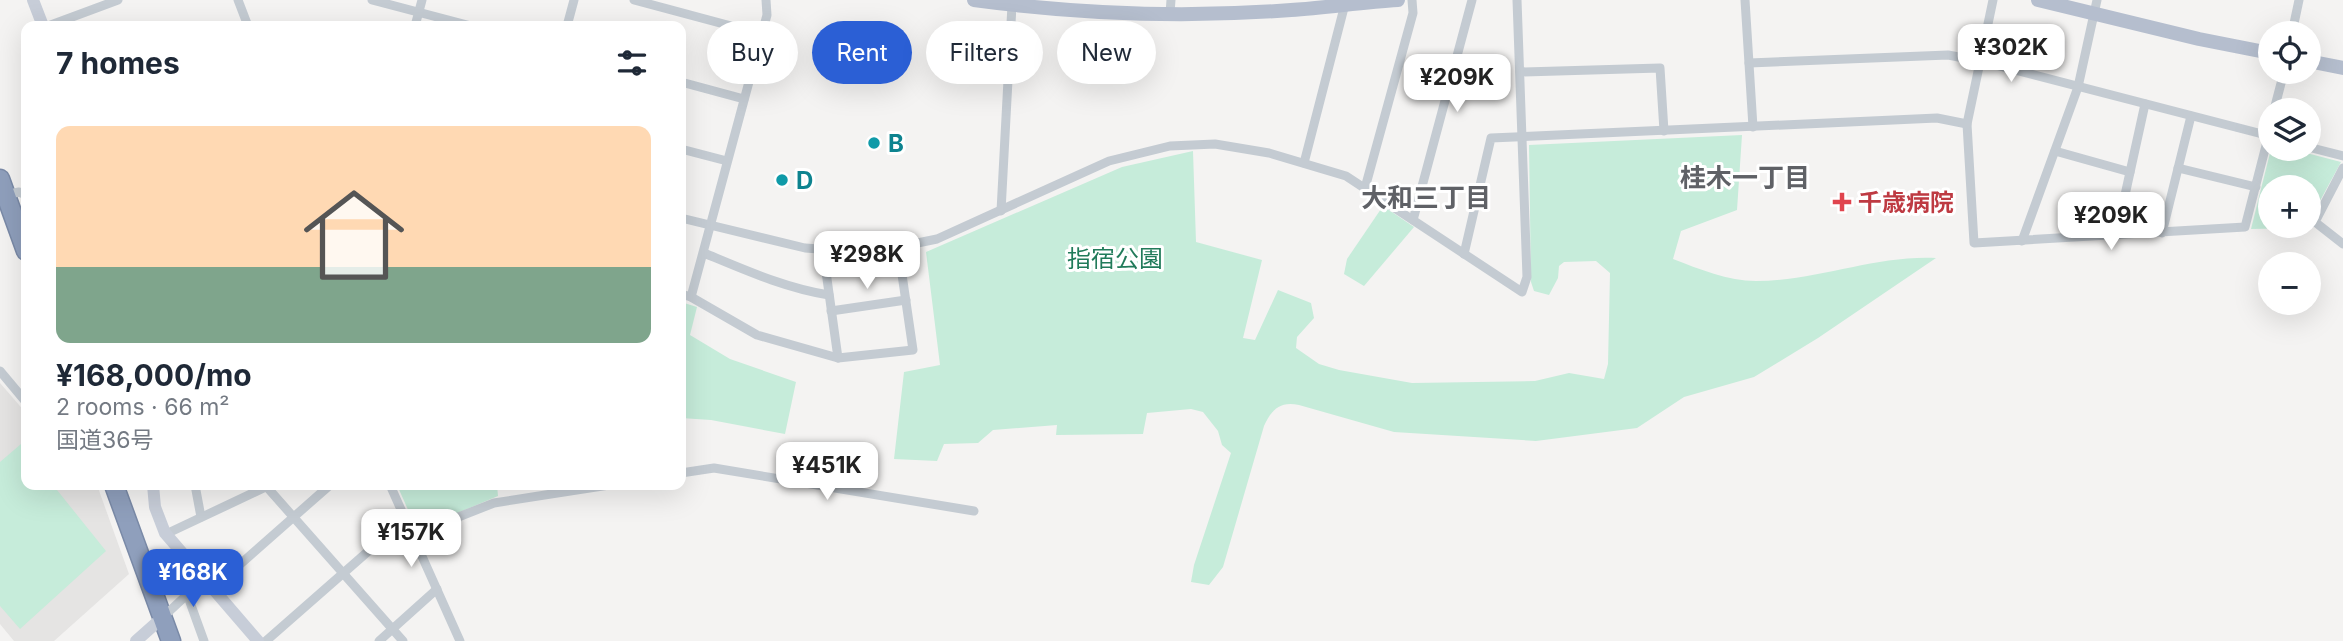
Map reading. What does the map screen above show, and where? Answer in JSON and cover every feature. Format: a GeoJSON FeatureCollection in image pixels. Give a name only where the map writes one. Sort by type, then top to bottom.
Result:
{"type":"FeatureCollection","features":[{"type":"Feature","properties":{"kind":"highway"},"geometry":{"type":"LineString","coordinates":[[2,186],[21,237]]}},
{"type":"Feature","properties":{"kind":"highway"},"geometry":{"type":"LineString","coordinates":[[116,490],[172,641]]}},
{"type":"Feature","properties":{"kind":"main road"},"geometry":{"type":"LineString","coordinates":[[974,0],[1012,5],[1170,7],[1345,4],[1398,0]]}},
{"type":"Feature","properties":{"kind":"main road"},"geometry":{"type":"LineString","coordinates":[[2038,0],[2095,7],[2258,50]]}},
{"type":"Feature","properties":{"kind":"main road"},"geometry":{"type":"LineString","coordinates":[[2321,64],[2343,68]]}},
{"type":"Feature","properties":{"kind":"street"},"geometry":{"type":"LineString","coordinates":[[33,0],[44,21]]}},
{"type":"Feature","properties":{"kind":"street"},"geometry":{"type":"LineString","coordinates":[[60,21],[118,0]]}},
{"type":"Feature","properties":{"kind":"street"},"geometry":{"type":"LineString","coordinates":[[238,0],[246,21]]}},
{"type":"Feature","properties":{"kind":"street"},"geometry":{"type":"LineString","coordinates":[[372,0],[452,21]]}},
{"type":"Feature","properties":{"kind":"street"},"geometry":{"type":"LineString","coordinates":[[416,21],[422,0]]}},
{"type":"Feature","properties":{"kind":"street"},"geometry":{"type":"LineString","coordinates":[[568,21],[574,0]]}},
{"type":"Feature","properties":{"kind":"street"},"geometry":{"type":"LineString","coordinates":[[634,0],[712,21]]}},
{"type":"Feature","properties":{"kind":"street"},"geometry":{"type":"LineString","coordinates":[[765,21],[766,0]]}},
{"type":"Feature","properties":{"kind":"street"},"geometry":{"type":"LineString","coordinates":[[1365,188],[1413,13],[1412,0]]}},
{"type":"Feature","properties":{"kind":"street"},"geometry":{"type":"LineString","coordinates":[[1413,220],[1472,0]]}},
{"type":"Feature","properties":{"kind":"street"},"geometry":{"type":"LineString","coordinates":[[686,219],[805,248],[872,251],[937,239],[1109,161],[1170,146],[1215,144],[1269,153],[1346,176],[1522,292],[1527,276],[1517,0]]}},
{"type":"Feature","properties":{"kind":"street"},"geometry":{"type":"LineString","coordinates":[[1745,0],[1753,127]]}},
{"type":"Feature","properties":{"kind":"street"},"geometry":{"type":"LineString","coordinates":[[1993,0],[1967,124],[1974,243],[2245,227],[2262,161]]}},
{"type":"Feature","properties":{"kind":"street"},"geometry":{"type":"LineString","coordinates":[[2295,21],[2299,0]]}},
{"type":"Feature","properties":{"kind":"street"},"geometry":{"type":"LineString","coordinates":[[1304,163],[1345,4]]}},
{"type":"Feature","properties":{"kind":"street"},"geometry":{"type":"LineString","coordinates":[[1001,211],[1012,5]]}},
{"type":"Feature","properties":{"kind":"street"},"geometry":{"type":"LineString","coordinates":[[2022,241],[2078,86],[2095,7]]}},
{"type":"Feature","properties":{"kind":"street"},"geometry":{"type":"LineString","coordinates":[[1749,63],[1948,55],[2258,131]]}},
{"type":"Feature","properties":{"kind":"street"},"geometry":{"type":"LineString","coordinates":[[1520,72],[1660,68],[1664,131]]}},
{"type":"Feature","properties":{"kind":"street"},"geometry":{"type":"LineString","coordinates":[[686,83],[744,99]]}},
{"type":"Feature","properties":{"kind":"street"},"geometry":{"type":"LineString","coordinates":[[691,297],[748,84]]}},
{"type":"Feature","properties":{"kind":"street"},"geometry":{"type":"LineString","coordinates":[[2116,236],[2145,104]]}},
{"type":"Feature","properties":{"kind":"street"},"geometry":{"type":"LineString","coordinates":[[2162,233],[2190,116]]}},
{"type":"Feature","properties":{"kind":"street"},"geometry":{"type":"LineString","coordinates":[[1464,254],[1491,138],[1937,118],[1967,124]]}},
{"type":"Feature","properties":{"kind":"street"},"geometry":{"type":"LineString","coordinates":[[686,150],[727,161]]}},
{"type":"Feature","properties":{"kind":"street"},"geometry":{"type":"LineString","coordinates":[[2321,150],[2343,156]]}},
{"type":"Feature","properties":{"kind":"street"},"geometry":{"type":"LineString","coordinates":[[2055,151],[2130,172]]}},
{"type":"Feature","properties":{"kind":"street"},"geometry":{"type":"LineString","coordinates":[[2178,168],[2256,187]]}},
{"type":"Feature","properties":{"kind":"street"},"geometry":{"type":"LineString","coordinates":[[2343,168],[2315,222],[2343,244]]}},
{"type":"Feature","properties":{"kind":"street"},"geometry":{"type":"LineString","coordinates":[[2,186],[21,193]]}},
{"type":"Feature","properties":{"kind":"street"},"geometry":{"type":"LineString","coordinates":[[686,296],[757,335],[838,358],[913,350],[898,247]]}},
{"type":"Feature","properties":{"kind":"street"},"geometry":{"type":"LineString","coordinates":[[823,250],[838,358]]}},
{"type":"Feature","properties":{"kind":"street"},"geometry":{"type":"LineString","coordinates":[[704,253],[767,279],[804,291],[829,295]]}},
{"type":"Feature","properties":{"kind":"street"},"geometry":{"type":"LineString","coordinates":[[831,311],[906,300]]}},
{"type":"Feature","properties":{"kind":"street"},"geometry":{"type":"LineString","coordinates":[[0,371],[21,396]]}},
{"type":"Feature","properties":{"kind":"street"},"geometry":{"type":"LineString","coordinates":[[686,472],[714,468],[974,511]]}},
{"type":"Feature","properties":{"kind":"street"},"geometry":{"type":"LineString","coordinates":[[153,490],[155,507],[166,534],[258,641]]}},
{"type":"Feature","properties":{"kind":"street"},"geometry":{"type":"LineString","coordinates":[[196,490],[201,517]]}},
{"type":"Feature","properties":{"kind":"street"},"geometry":{"type":"LineString","coordinates":[[166,534],[254,490]]}},
{"type":"Feature","properties":{"kind":"street"},"geometry":{"type":"LineString","coordinates":[[266,490],[294,517],[404,641]]}},
{"type":"Feature","properties":{"kind":"street"},"geometry":{"type":"LineString","coordinates":[[136,641],[187,594],[208,584],[324,490]]}},
{"type":"Feature","properties":{"kind":"street"},"geometry":{"type":"LineString","coordinates":[[392,490],[460,641]]}},
{"type":"Feature","properties":{"kind":"street"},"geometry":{"type":"LineString","coordinates":[[414,540],[438,525],[494,503],[577,490]]}},
{"type":"Feature","properties":{"kind":"street"},"geometry":{"type":"LineString","coordinates":[[267,641],[405,519]]}},
{"type":"Feature","properties":{"kind":"street"},"geometry":{"type":"LineString","coordinates":[[379,641],[437,589]]}},
{"type":"Feature","properties":{"kind":"street"},"geometry":{"type":"LineString","coordinates":[[187,594],[204,641]]}},
{"type":"Feature","properties":{"kind":"shaded area"},"geometry":{"type":"Polygon","coordinates":[[[0,383],[21,407],[21,490],[99,490],[129,574],[54,641],[14,641],[0,624],[0,383]]]}},
{"type":"Feature","properties":{"kind":"green space","name":"指宿公園"},"geometry":{"type":"Polygon","coordinates":[[[1742,135],[1737,210],[1681,231],[1673,259],[1724,277],[1756,281],[1801,277],[1891,260],[1936,258],[1818,338],[1754,377],[1684,397],[1637,428],[1536,441],[1394,432],[1299,405],[1282,405],[1270,415],[1264,426],[1223,567],[1209,585],[1191,582],[1194,565],[1231,453],[1222,445],[1218,431],[1203,412],[1191,409],[1147,413],[1143,434],[1056,435],[1057,425],[993,430],[978,443],[944,444],[937,461],[894,459],[904,372],[940,365],[926,252],[1122,167],[1193,151],[1196,242],[1262,260],[1243,338],[1255,340],[1278,290],[1311,303],[1314,318],[1297,337],[1296,348],[1319,364],[1339,370],[1412,383],[1535,381],[1569,373],[1604,379],[1608,364],[1610,273],[1596,261],[1564,262],[1559,266],[1558,278],[1549,295],[1534,291],[1531,282],[1529,145],[1742,135]]]}},
{"type":"Feature","properties":{"kind":"green space"},"geometry":{"type":"Polygon","coordinates":[[[2321,157],[2341,162],[2321,199],[2321,175],[2264,175],[2268,161],[2321,161],[2321,157]]]}},
{"type":"Feature","properties":{"kind":"green space"},"geometry":{"type":"Polygon","coordinates":[[[2258,201],[2258,229],[2251,229],[2258,201]]]}},
{"type":"Feature","properties":{"kind":"green space"},"geometry":{"type":"Polygon","coordinates":[[[1383,206],[1414,227],[1364,286],[1344,274],[1347,259],[1383,206]]]}},
{"type":"Feature","properties":{"kind":"green space"},"geometry":{"type":"Polygon","coordinates":[[[686,304],[697,307],[690,335],[730,359],[796,382],[785,434],[711,420],[686,418],[686,304]]]}},
{"type":"Feature","properties":{"kind":"green space"},"geometry":{"type":"Polygon","coordinates":[[[21,444],[21,490],[57,490],[106,551],[20,629],[0,606],[0,462],[21,444]]]}},
{"type":"Feature","properties":{"kind":"green space"},"geometry":{"type":"Polygon","coordinates":[[[399,490],[497,490],[498,496],[417,530],[399,490]]]}},
{"type":"Feature","properties":{"kind":"place","name":"B"},"geometry":{"type":"Point","coordinates":[874,143]}},
{"type":"Feature","properties":{"kind":"place","name":"D"},"geometry":{"type":"Point","coordinates":[782,180]}},
{"type":"Feature","properties":{"kind":"place","name":"千歳病院"},"geometry":{"type":"Point","coordinates":[1842,202]}},
{"type":"Feature","properties":{"kind":"district","name":"桂木一丁目"},"geometry":{"type":"Point","coordinates":[1745,177]}},
{"type":"Feature","properties":{"kind":"district","name":"大和三丁目"},"geometry":{"type":"Point","coordinates":[1426,197]}}]}
